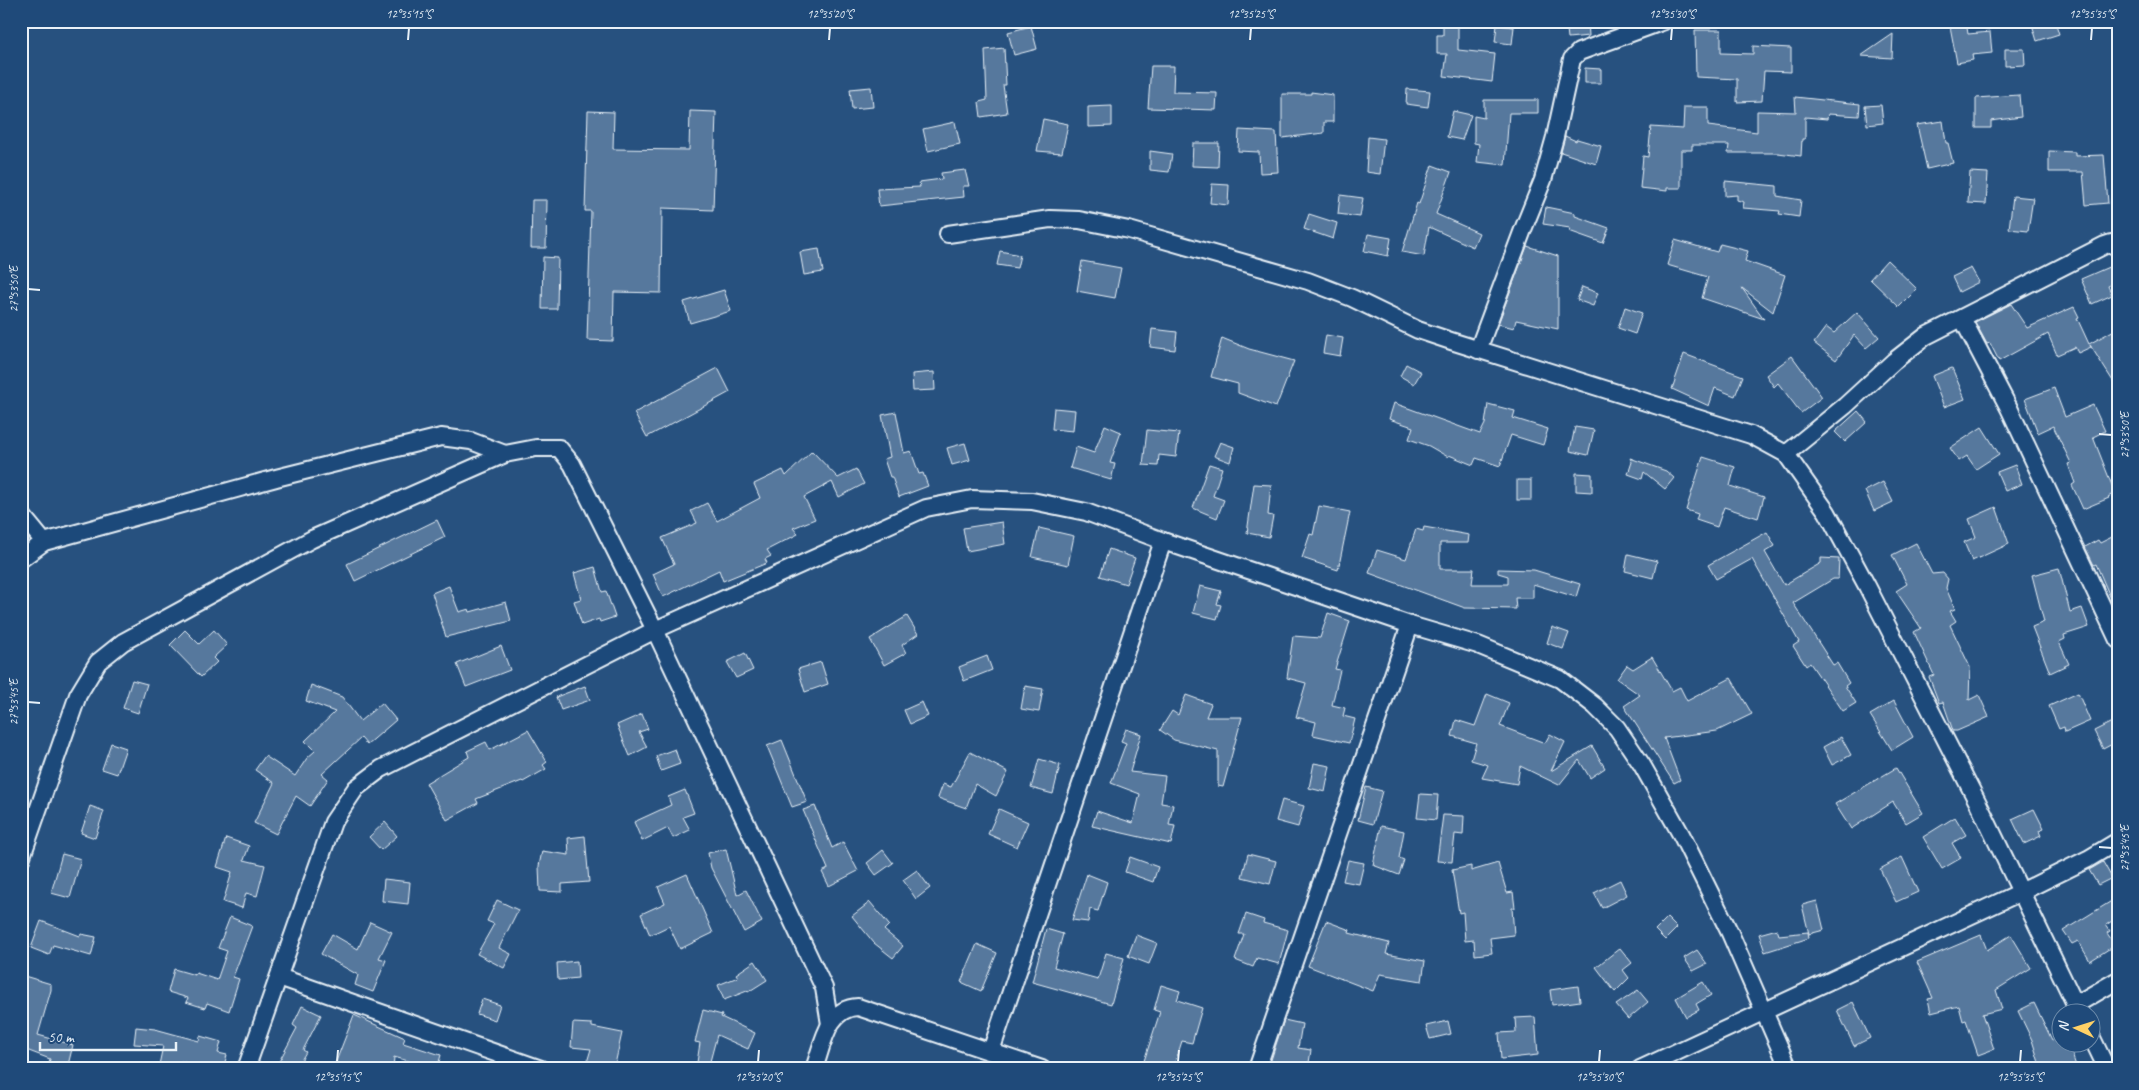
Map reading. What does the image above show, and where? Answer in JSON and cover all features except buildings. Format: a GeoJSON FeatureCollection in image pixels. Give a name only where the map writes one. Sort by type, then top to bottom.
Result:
{"type":"FeatureCollection","features":[{"type":"Feature","properties":{"kind":"street"},"geometry":{"type":"LineString","coordinates":[[1478,350],[1543,180],[1555,137],[1572,59],[1579,52],[1664,21]]}},
{"type":"Feature","properties":{"kind":"street"},"geometry":{"type":"LineString","coordinates":[[948,234],[1050,219],[1079,220],[1129,230],[1308,281],[1352,298],[1418,330],[1751,435],[1786,454],[1826,512],[1867,586],[1978,803],[2019,893],[2074,1002]]}},
{"type":"Feature","properties":{"kind":"street"},"geometry":{"type":"LineString","coordinates":[[1786,454],[1845,406],[1894,361],[1926,336],[2105,245],[2111,243],[2118,248]]}},
{"type":"Feature","properties":{"kind":"street"},"geometry":{"type":"LineString","coordinates":[[1962,318],[2010,408],[2118,640]]}},
{"type":"Feature","properties":{"kind":"street"},"geometry":{"type":"LineString","coordinates":[[21,559],[44,542],[276,478],[441,437],[471,441],[505,454]]}},
{"type":"Feature","properties":{"kind":"street"},"geometry":{"type":"LineString","coordinates":[[21,859],[78,695],[98,662],[123,642],[312,539],[505,454],[536,448],[559,448],[572,464],[655,630],[824,988],[830,1024]]}},
{"type":"Feature","properties":{"kind":"street"},"geometry":{"type":"LineString","coordinates":[[246,1069],[333,822],[356,788],[381,769],[655,630],[926,508],[972,499],[1032,501],[1086,512],[1163,541],[1410,625],[1478,645],[1560,679],[1595,706],[1617,728],[1642,765],[1682,836],[1730,933],[1789,1069]]}},
{"type":"Feature","properties":{"kind":"street"},"geometry":{"type":"LineString","coordinates":[[21,514],[44,542]]}},
{"type":"Feature","properties":{"kind":"street"},"geometry":{"type":"LineString","coordinates":[[991,1051],[1163,541]]}},
{"type":"Feature","properties":{"kind":"street"},"geometry":{"type":"LineString","coordinates":[[1257,1069],[1410,625]]}},
{"type":"Feature","properties":{"kind":"street"},"geometry":{"type":"LineString","coordinates":[[1640,1069],[2019,893],[2088,859],[2118,841]]}},
{"type":"Feature","properties":{"kind":"street"},"geometry":{"type":"LineString","coordinates":[[279,977],[541,1069]]}},
{"type":"Feature","properties":{"kind":"street"},"geometry":{"type":"LineString","coordinates":[[2087,1002],[2118,980]]}},
{"type":"Feature","properties":{"kind":"street"},"geometry":{"type":"LineString","coordinates":[[824,988],[858,1007],[1042,1069]]}},
{"type":"Feature","properties":{"kind":"street"},"geometry":{"type":"LineString","coordinates":[[814,1069],[830,1024],[838,1012],[858,1007]]}},
{"type":"Feature","properties":{"kind":"street"},"geometry":{"type":"LineString","coordinates":[[2099,1052],[2107,1069]]}}]}
